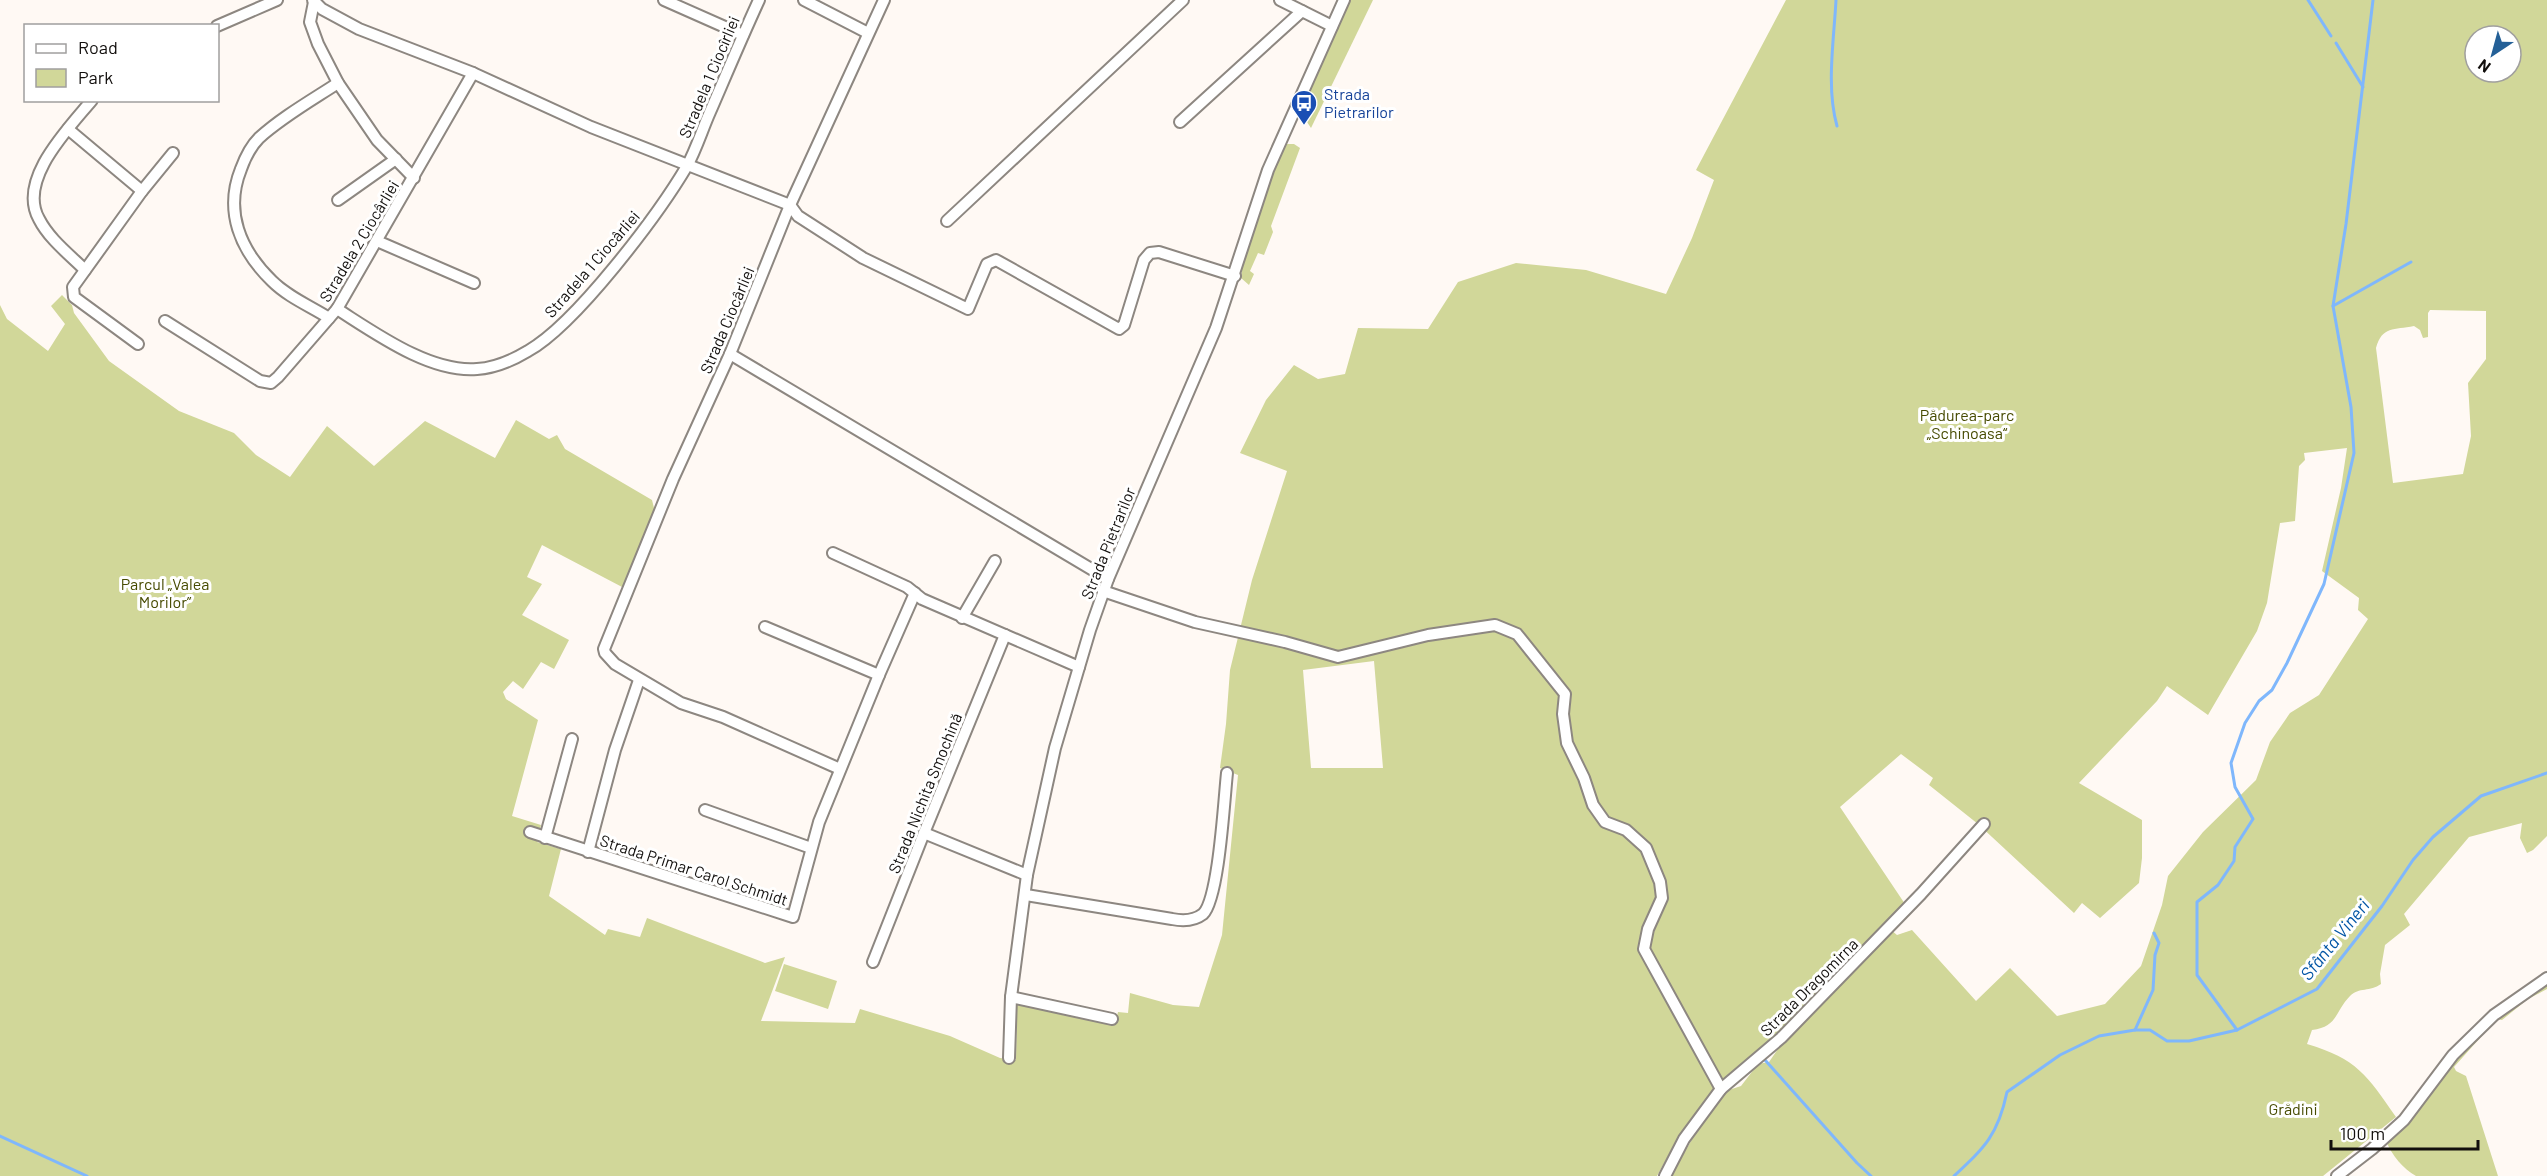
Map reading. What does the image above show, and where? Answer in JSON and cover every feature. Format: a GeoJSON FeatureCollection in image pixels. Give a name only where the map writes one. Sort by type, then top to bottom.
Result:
{"type":"FeatureCollection","features":[{"type":"Feature","properties":{"kind":"street"},"geometry":{"type":"LineString","coordinates":[[219,25],[277,0]]}},
{"type":"Feature","properties":{"kind":"street"},"geometry":{"type":"LineString","coordinates":[[664,0],[743,34]]}},
{"type":"Feature","properties":{"kind":"street","name":"Stradela 1 Ciocîrliei"},"geometry":{"type":"LineString","coordinates":[[687,165],[759,0]]}},
{"type":"Feature","properties":{"kind":"street"},"geometry":{"type":"LineString","coordinates":[[804,0],[868,33]]}},
{"type":"Feature","properties":{"kind":"street","name":"Strada Ciocârliei"},"geometry":{"type":"LineString","coordinates":[[639,680],[615,664],[604,653],[605,642],[730,354],[790,205],[884,0]]}},
{"type":"Feature","properties":{"kind":"street"},"geometry":{"type":"LineString","coordinates":[[947,221],[1183,0]]}},
{"type":"Feature","properties":{"kind":"street"},"geometry":{"type":"LineString","coordinates":[[1280,0],[1332,26]]}},
{"type":"Feature","properties":{"kind":"street","name":"Strada Pietrarilor"},"geometry":{"type":"LineString","coordinates":[[1009,1058],[1011,997],[1027,875],[1055,748],[1103,591],[1216,328],[1268,170],[1344,0]]}},
{"type":"Feature","properties":{"kind":"street"},"geometry":{"type":"LineString","coordinates":[[314,1],[359,29],[473,73],[591,127],[790,205],[798,216],[863,258],[968,309],[987,264],[996,260],[1119,329],[1124,325],[1144,260],[1150,253],[1159,252],[1235,276]]}},
{"type":"Feature","properties":{"kind":"street","name":"Stradela 2 Ciocârliei"},"geometry":{"type":"LineString","coordinates":[[314,1],[310,22],[318,44],[338,83],[377,140],[414,178]]}},
{"type":"Feature","properties":{"kind":"street"},"geometry":{"type":"LineString","coordinates":[[1180,122],[1302,10]]}},
{"type":"Feature","properties":{"kind":"street","name":"Stradela 2 Ciocârliei"},"geometry":{"type":"LineString","coordinates":[[165,321],[260,381],[271,383],[338,309],[473,73]]}},
{"type":"Feature","properties":{"kind":"street","name":"Stradela 2 Ciocârliei"},"geometry":{"type":"LineString","coordinates":[[329,318],[272,281],[243,241],[235,220],[232,203],[236,182],[247,154],[259,139],[338,83]]}},
{"type":"Feature","properties":{"kind":"street"},"geometry":{"type":"LineString","coordinates":[[85,270],[60,246],[39,219],[32,198],[35,181],[68,129],[90,102]]}},
{"type":"Feature","properties":{"kind":"street"},"geometry":{"type":"LineString","coordinates":[[68,129],[142,191]]}},
{"type":"Feature","properties":{"kind":"street"},"geometry":{"type":"LineString","coordinates":[[138,344],[74,297],[73,286],[142,191],[173,153]]}},
{"type":"Feature","properties":{"kind":"street"},"geometry":{"type":"LineString","coordinates":[[338,200],[396,159]]}},
{"type":"Feature","properties":{"kind":"street","name":"Stradela 1 Ciocârliei"},"geometry":{"type":"LineString","coordinates":[[338,309],[373,332],[428,360],[453,367],[476,369],[495,366],[528,351],[547,337],[586,298],[651,217],[687,165]]}},
{"type":"Feature","properties":{"kind":"street"},"geometry":{"type":"LineString","coordinates":[[377,241],[474,283]]}},
{"type":"Feature","properties":{"kind":"street"},"geometry":{"type":"LineString","coordinates":[[730,354],[1108,579]]}},
{"type":"Feature","properties":{"kind":"street"},"geometry":{"type":"LineString","coordinates":[[833,553],[908,587],[922,599],[962,618],[1079,667]]}},
{"type":"Feature","properties":{"kind":"street"},"geometry":{"type":"LineString","coordinates":[[962,618],[995,561]]}},
{"type":"Feature","properties":{"kind":"street"},"geometry":{"type":"LineString","coordinates":[[1103,591],[1195,622],[1285,642],[1338,657],[1428,635],[1495,625],[1517,634],[1565,694],[1563,714],[1567,743],[1584,778],[1593,805],[1605,822],[1626,830],[1646,848],[1660,882],[1662,898],[1647,929],[1644,950],[1721,1089]]}},
{"type":"Feature","properties":{"kind":"street","name":"Strada Primar Carol Schmidt"},"geometry":{"type":"LineString","coordinates":[[530,832],[793,917],[819,822],[915,593]]}},
{"type":"Feature","properties":{"kind":"street"},"geometry":{"type":"LineString","coordinates":[[765,627],[879,675]]}},
{"type":"Feature","properties":{"kind":"street","name":"Strada Nichita Smochină"},"geometry":{"type":"LineString","coordinates":[[873,962],[1005,635]]}},
{"type":"Feature","properties":{"kind":"street"},"geometry":{"type":"LineString","coordinates":[[588,852],[615,750],[639,680],[681,703],[723,717],[840,769]]}},
{"type":"Feature","properties":{"kind":"street"},"geometry":{"type":"LineString","coordinates":[[545,838],[572,739]]}},
{"type":"Feature","properties":{"kind":"street"},"geometry":{"type":"LineString","coordinates":[[1026,895],[1172,920],[1190,920],[1202,915],[1210,903],[1215,881],[1227,773]]}},
{"type":"Feature","properties":{"kind":"street"},"geometry":{"type":"LineString","coordinates":[[705,810],[812,848]]}},
{"type":"Feature","properties":{"kind":"street","name":"Strada Dragomirna"},"geometry":{"type":"LineString","coordinates":[[1665,1176],[1684,1139],[1721,1089],[1781,1038],[1921,894],[1984,824]]}},
{"type":"Feature","properties":{"kind":"street"},"geometry":{"type":"LineString","coordinates":[[924,833],[1027,875]]}},
{"type":"Feature","properties":{"kind":"street"},"geometry":{"type":"LineString","coordinates":[[2337,1176],[2404,1120],[2453,1055],[2494,1015],[2547,978]]}},
{"type":"Feature","properties":{"kind":"street"},"geometry":{"type":"LineString","coordinates":[[1011,997],[1112,1019]]}},
{"type":"Feature","properties":{"kind":"green space"},"geometry":{"type":"Polygon","coordinates":[[[1349,0],[1373,0],[1311,128],[1305,119],[1302,102],[1349,0]]]}},
{"type":"Feature","properties":{"kind":"green space","name":"Pădurea-parc „Schinoasa“"},"geometry":{"type":"Polygon","coordinates":[[[1786,0],[2547,0],[2547,836],[2527,853],[2520,838],[2522,823],[2469,837],[2404,914],[2410,925],[2385,945],[2380,974],[2381,984],[2353,993],[2327,1026],[2312,1030],[2307,1044],[2338,1056],[2359,1070],[2396,1117],[2323,1176],[1671,1176],[1707,1113],[1729,1090],[1741,1086],[1758,1064],[1769,1062],[1780,1046],[1891,930],[1897,935],[1912,930],[1976,1001],[2010,968],[2057,1016],[2105,1004],[2141,966],[2162,905],[2168,876],[2203,832],[2256,780],[2270,742],[2290,713],[2319,695],[2368,619],[2358,610],[2359,598],[2322,571],[2341,488],[2347,448],[2304,453],[2305,460],[2299,466],[2295,521],[2280,523],[2267,603],[2257,631],[2208,715],[2167,686],[2157,701],[2079,783],[2142,820],[2142,858],[2139,883],[2100,918],[2082,903],[2074,913],[1978,824],[1929,785],[1933,778],[1901,754],[1840,807],[1905,904],[1762,1048],[1713,1090],[1680,1134],[1657,1176],[0,1176],[0,305],[7,319],[48,351],[65,324],[51,306],[62,295],[72,305],[74,313],[109,361],[179,411],[234,433],[256,455],[290,477],[327,426],[374,466],[425,421],[495,458],[516,420],[549,439],[557,435],[565,449],[652,500],[655,512],[624,588],[542,545],[527,577],[542,584],[522,615],[569,640],[554,669],[541,662],[523,689],[513,681],[503,692],[506,699],[538,720],[512,816],[541,825],[537,842],[561,849],[549,896],[605,935],[608,929],[640,937],[647,918],[765,963],[785,957],[761,1021],[855,1023],[860,1009],[950,1036],[1000,1058],[1016,1060],[1017,1002],[1115,1024],[1118,1012],[1128,1013],[1130,993],[1173,1005],[1199,1007],[1222,935],[1238,775],[1220,768],[1230,670],[1252,580],[1287,471],[1240,453],[1266,400],[1294,365],[1318,379],[1345,374],[1358,328],[1428,329],[1458,282],[1516,263],[1586,270],[1666,294],[1692,238],[1714,180],[1696,170],[1786,0]],[[2430,310],[2428,337],[2423,338],[2420,330],[2414,326],[2390,330],[2385,332],[2376,348],[2393,483],[2463,474],[2471,436],[2468,383],[2486,359],[2486,311],[2430,310]],[[1374,661],[1303,670],[1311,768],[1383,768],[1374,661]]]}},
{"type":"Feature","properties":{"kind":"green space"},"geometry":{"type":"Polygon","coordinates":[[[1282,144],[1294,144],[1300,148],[1271,226],[1273,232],[1264,255],[1258,253],[1250,271],[1254,274],[1249,285],[1241,278],[1242,268],[1282,144]]]}},
{"type":"Feature","properties":{"kind":"green space"},"geometry":{"type":"Polygon","coordinates":[[[784,964],[837,981],[828,1009],[775,991],[784,964]]]}},
{"type":"Feature","properties":{"kind":"green space"},"geometry":{"type":"Polygon","coordinates":[[[2547,981],[2547,989],[2528,999],[2502,1020],[2497,1019],[2454,1067],[2456,1071],[2466,1076],[2498,1176],[2416,1176],[2411,1173],[2398,1161],[2386,1141],[2428,1092],[2437,1087],[2437,1080],[2495,1018],[2547,981]]]}},
{"type":"Feature","properties":{"kind":"waterway"},"geometry":{"type":"LineString","coordinates":[[1836,0],[1831,80],[1837,126]]}},
{"type":"Feature","properties":{"kind":"waterway"},"geometry":{"type":"LineString","coordinates":[[2308,0],[2331,36]]}},
{"type":"Feature","properties":{"kind":"waterway"},"geometry":{"type":"LineString","coordinates":[[2237,1030],[2197,975],[2197,902],[2218,885],[2234,861],[2235,847],[2253,819],[2235,787],[2231,763],[2245,723],[2259,701],[2272,690],[2324,584],[2354,453],[2351,407],[2333,306],[2346,224],[2373,0]]}},
{"type":"Feature","properties":{"kind":"waterway"},"geometry":{"type":"LineString","coordinates":[[2336,43],[2363,87]]}},
{"type":"Feature","properties":{"kind":"waterway"},"geometry":{"type":"LineString","coordinates":[[2333,306],[2411,262]]}},
{"type":"Feature","properties":{"kind":"waterway","name":"Sfânta Vineri"},"geometry":{"type":"LineString","coordinates":[[1954,1176],[1989,1139],[1999,1119],[2007,1092],[2060,1055],[2099,1036],[2135,1030],[2150,1030],[2167,1041],[2189,1041],[2237,1030],[2317,989],[2382,906],[2413,860],[2433,837],[2481,796],[2547,773]]}},
{"type":"Feature","properties":{"kind":"waterway"},"geometry":{"type":"LineString","coordinates":[[2135,1030],[2153,990],[2155,955],[2159,943],[2154,933]]}},
{"type":"Feature","properties":{"kind":"waterway"},"geometry":{"type":"LineString","coordinates":[[1765,1060],[1871,1176]]}},
{"type":"Feature","properties":{"kind":"waterway"},"geometry":{"type":"LineString","coordinates":[[0,1136],[87,1176]]}},
{"type":"Feature","properties":{"kind":"place","name":"Strada Pietrarilor"},"geometry":{"type":"Point","coordinates":[1304,126]}},
{"type":"Feature","properties":{"kind":"park label","name":"Parcul „Valea Morilor”"},"geometry":{"type":"Point","coordinates":[165,593]}},
{"type":"Feature","properties":{"kind":"park label","name":"Grădini"},"geometry":{"type":"Point","coordinates":[2293,1109]}}]}
